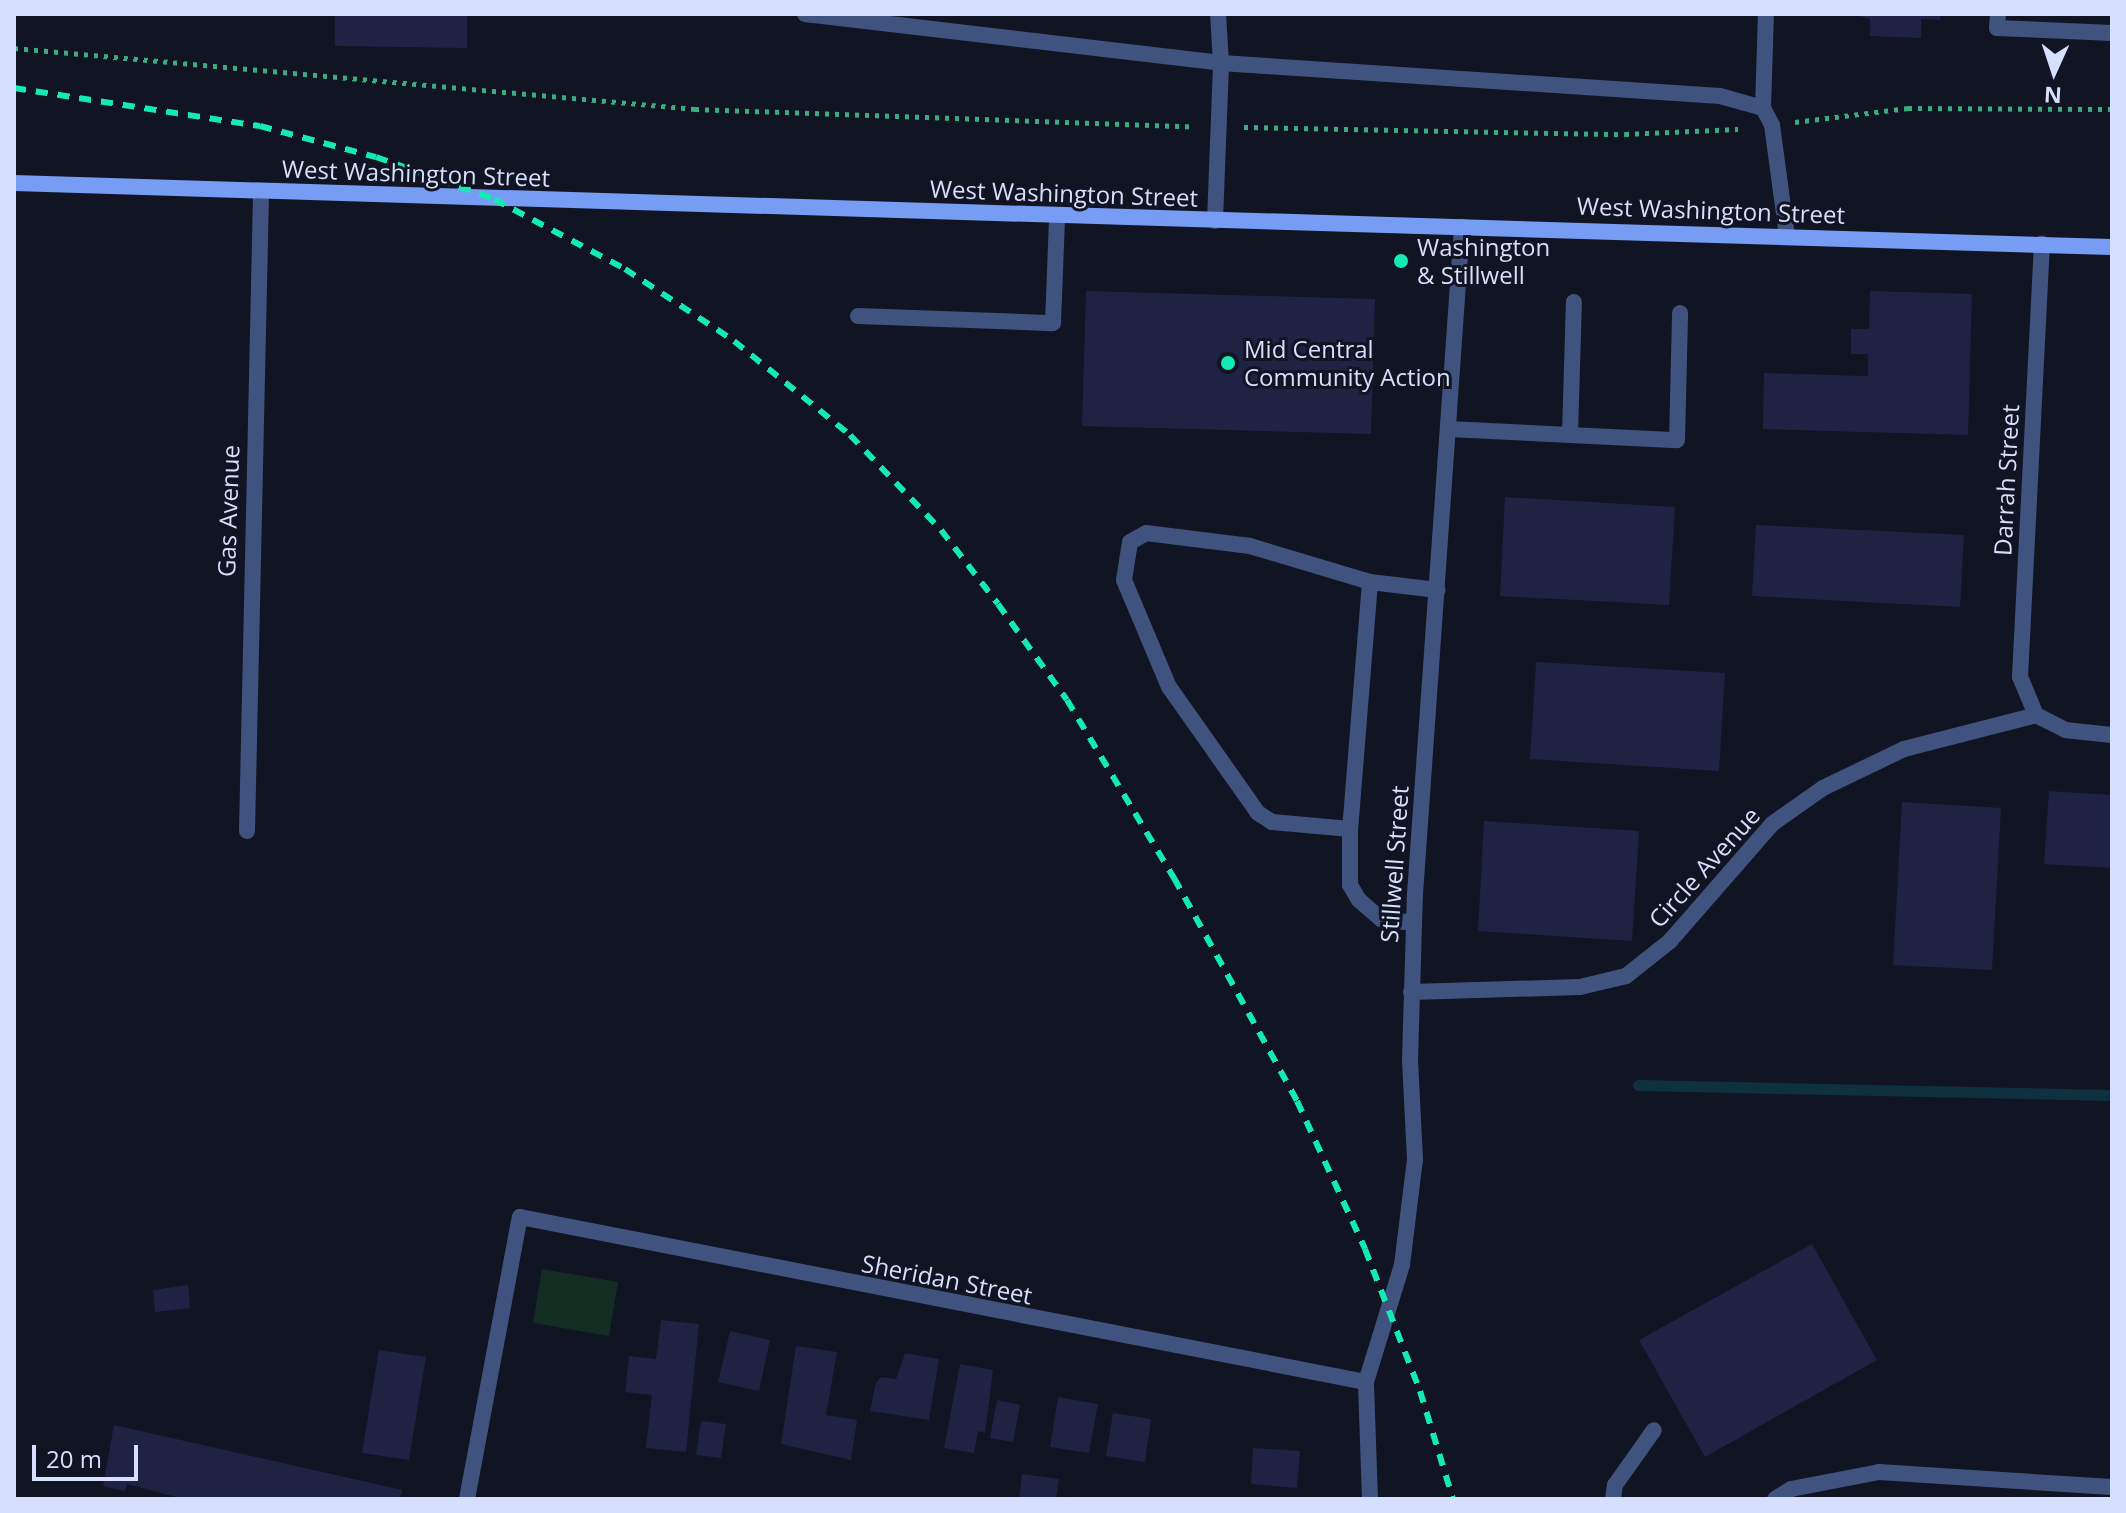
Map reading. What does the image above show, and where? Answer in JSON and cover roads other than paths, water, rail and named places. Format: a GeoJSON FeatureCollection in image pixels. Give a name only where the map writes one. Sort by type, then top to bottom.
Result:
{"type":"FeatureCollection","features":[{"type":"Feature","properties":{"kind":"main road","name":"West Washington Street"},"geometry":{"type":"LineString","coordinates":[[14,183],[261,193],[2112,247]]}},
{"type":"Feature","properties":{"kind":"street"},"geometry":{"type":"LineString","coordinates":[[805,14],[1221,63],[1720,96],[1763,108]]}},
{"type":"Feature","properties":{"kind":"street"},"geometry":{"type":"LineString","coordinates":[[1215,221],[1221,63],[1218,14]]}},
{"type":"Feature","properties":{"kind":"street"},"geometry":{"type":"LineString","coordinates":[[1766,14],[1763,108],[1772,125],[1787,236]]}},
{"type":"Feature","properties":{"kind":"street"},"geometry":{"type":"LineString","coordinates":[[1998,14],[1997,28],[2112,33]]}},
{"type":"Feature","properties":{"kind":"street","name":"Gas Avenue"},"geometry":{"type":"LineString","coordinates":[[247,831],[261,193]]}},
{"type":"Feature","properties":{"kind":"street"},"geometry":{"type":"LineString","coordinates":[[858,316],[1053,323],[1057,217]]}},
{"type":"Feature","properties":{"kind":"street","name":"Stillwell Street"},"geometry":{"type":"LineString","coordinates":[[1370,1499],[1366,1382],[1409,1222],[1415,1159],[1411,992],[1414,923],[1462,227]]}},
{"type":"Feature","properties":{"kind":"street","name":"Darrah Street"},"geometry":{"type":"LineString","coordinates":[[2036,715],[2020,677],[2042,244]]}},
{"type":"Feature","properties":{"kind":"street"},"geometry":{"type":"LineString","coordinates":[[1570,434],[1574,302]]}},
{"type":"Feature","properties":{"kind":"street"},"geometry":{"type":"LineString","coordinates":[[1449,429],[1677,440],[1680,313]]}},
{"type":"Feature","properties":{"kind":"street"},"geometry":{"type":"LineString","coordinates":[[1350,829],[1292,828],[1258,813],[1169,687],[1124,580],[1124,561],[1130,542],[1146,533],[1250,546],[1370,582],[1438,590]]}},
{"type":"Feature","properties":{"kind":"street"},"geometry":{"type":"LineString","coordinates":[[1370,582],[1350,829],[1350,885],[1359,900],[1381,919],[1414,923]]}},
{"type":"Feature","properties":{"kind":"street"},"geometry":{"type":"LineString","coordinates":[[2036,715],[2065,730],[2112,735]]}},
{"type":"Feature","properties":{"kind":"street","name":"Circle Avenue"},"geometry":{"type":"LineString","coordinates":[[1411,992],[1580,987],[1626,976],[1670,941],[1772,824],[1823,788],[1904,749],[2036,715]]}},
{"type":"Feature","properties":{"kind":"street","name":"Sheridan Street"},"geometry":{"type":"LineString","coordinates":[[467,1499],[520,1217],[1366,1382]]}},
{"type":"Feature","properties":{"kind":"street"},"geometry":{"type":"LineString","coordinates":[[1613,1499],[1615,1485],[1654,1430]]}},
{"type":"Feature","properties":{"kind":"street"},"geometry":{"type":"LineString","coordinates":[[1775,1499],[1791,1489],[1879,1472],[2112,1487]]}},
{"type":"Feature","properties":{"kind":"waterway"},"geometry":{"type":"LineString","coordinates":[[1638,1085],[2112,1095]]}},
{"type":"Feature","properties":{"kind":"railway"},"geometry":{"type":"LineString","coordinates":[[14,88],[260,126],[376,157],[494,199],[625,269],[734,341],[850,435],[941,530],[998,604],[1067,700],[1174,878],[1297,1101],[1365,1249],[1420,1391],[1453,1499]]}},
{"type":"Feature","properties":{"kind":"place","name":"Washington & Stillwell"},"geometry":{"type":"Point","coordinates":[1401,261]}},
{"type":"Feature","properties":{"kind":"place","name":"Mid Central Community Action"},"geometry":{"type":"Point","coordinates":[1228,363]}}]}
